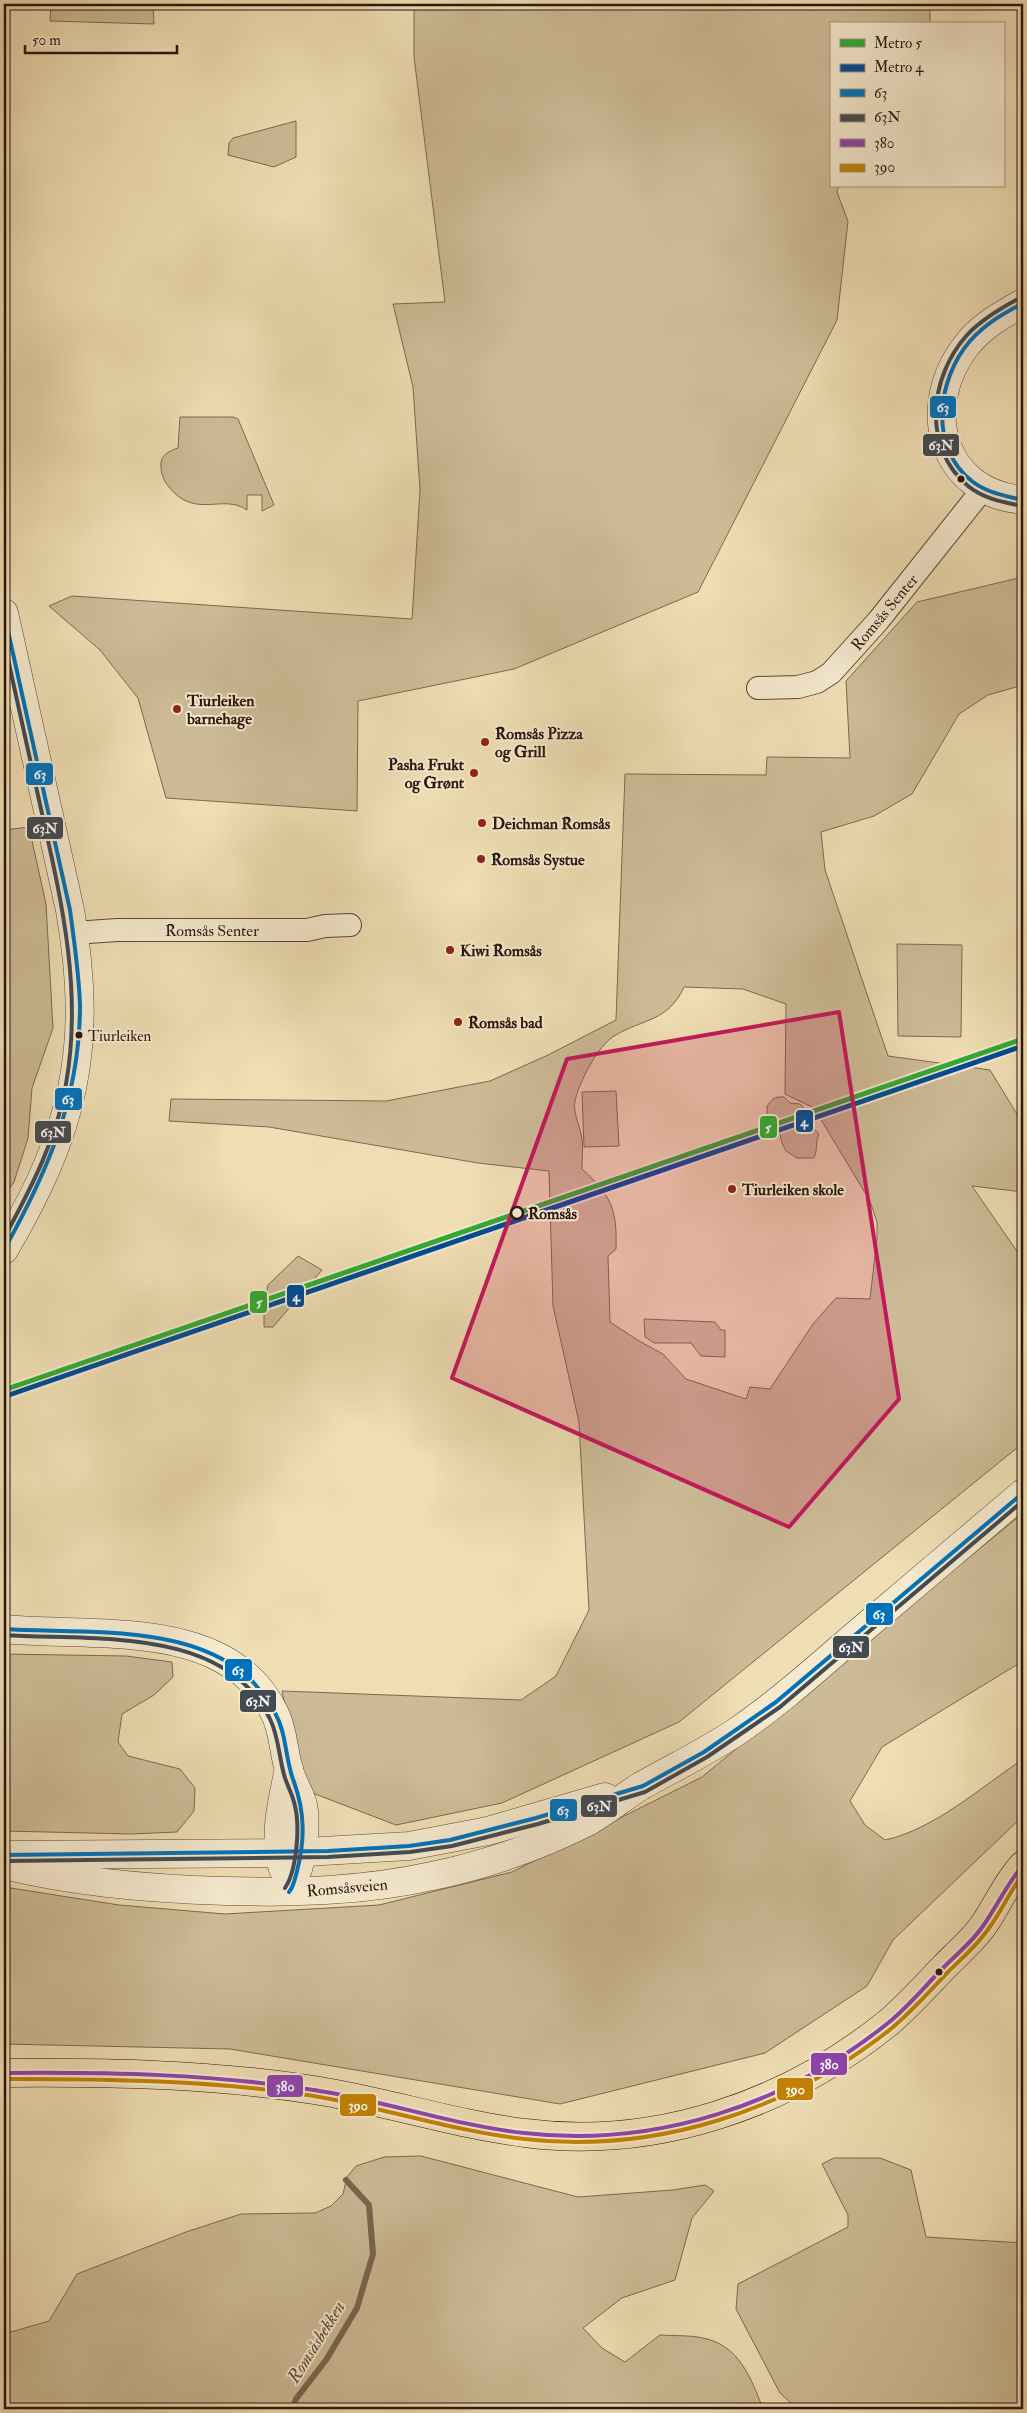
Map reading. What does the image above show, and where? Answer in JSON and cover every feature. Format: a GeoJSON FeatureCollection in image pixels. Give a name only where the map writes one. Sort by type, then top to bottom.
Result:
{"type":"FeatureCollection","features":[{"type":"Feature","properties":{"kind":"highway"},"geometry":{"type":"LineString","coordinates":[[983,1926],[1013,1876],[1023,1865]]}},
{"type":"Feature","properties":{"kind":"highway"},"geometry":{"type":"LineString","coordinates":[[4,2073],[110,2073],[250,2082],[349,2096],[448,2119],[523,2133],[576,2137],[650,2132],[702,2121],[731,2112],[787,2088],[816,2072],[889,2021],[914,1999],[983,1926],[1023,1897]]}},
{"type":"Feature","properties":{"kind":"street"},"geometry":{"type":"LineString","coordinates":[[1023,303],[984,328],[966,345],[953,366],[941,400],[942,427],[950,452],[963,473],[983,489],[995,495],[1023,500]]}},
{"type":"Feature","properties":{"kind":"street","name":"Romsås Senter"},"geometry":{"type":"LineString","coordinates":[[758,688],[804,686],[817,682],[831,672],[878,621],[983,489]]}},
{"type":"Feature","properties":{"kind":"street"},"geometry":{"type":"LineString","coordinates":[[4,613],[74,933],[80,1002],[75,1080],[68,1109],[49,1165],[4,1250]]}},
{"type":"Feature","properties":{"kind":"street","name":"Romsås Senter"},"geometry":{"type":"LineString","coordinates":[[74,933],[117,930],[307,930],[325,926],[350,925]]}},
{"type":"Feature","properties":{"kind":"street","name":"Romsåsveien"},"geometry":{"type":"LineString","coordinates":[[4,1864],[43,1875],[123,1885],[192,1890],[291,1892],[376,1886],[433,1876],[552,1837],[583,1823],[642,1786],[704,1752],[737,1731],[776,1702],[1023,1493]]}},
{"type":"Feature","properties":{"kind":"street"},"geometry":{"type":"LineString","coordinates":[[4,1629],[160,1638],[180,1642],[215,1655],[247,1676],[267,1700],[280,1726],[288,1769],[303,1806],[290,1852],[291,1892]]}},
{"type":"Feature","properties":{"kind":"street","name":"Romsåsveien"},"geometry":{"type":"LineString","coordinates":[[4,1855],[290,1852],[368,1849],[450,1840],[536,1818],[642,1786]]}},
{"type":"Feature","properties":{"kind":"highlighted area"},"geometry":{"type":"Polygon","coordinates":[[[839,1012],[899,1399],[789,1527],[452,1378],[567,1059],[839,1012]]]}},
{"type":"Feature","properties":{"kind":"shaded area"},"geometry":{"type":"Polygon","coordinates":[[[51,4],[153,4],[154,24],[50,21],[51,4]]]}},
{"type":"Feature","properties":{"kind":"shaded area"},"geometry":{"type":"Polygon","coordinates":[[[414,4],[930,4],[930,22],[830,22],[830,188],[838,188],[837,192],[848,221],[837,320],[698,592],[514,669],[358,701],[357,811],[166,798],[138,698],[100,650],[49,606],[72,596],[412,619],[420,490],[413,387],[393,304],[445,302],[414,57],[414,4]]]}},
{"type":"Feature","properties":{"kind":"shaded area"},"geometry":{"type":"Polygon","coordinates":[[[296,121],[296,157],[274,167],[228,155],[229,143],[233,138],[296,121]]]}},
{"type":"Feature","properties":{"kind":"shaded area"},"geometry":{"type":"Polygon","coordinates":[[[180,417],[233,417],[238,419],[274,505],[262,511],[262,495],[247,495],[247,510],[238,505],[199,504],[179,497],[169,487],[162,475],[161,462],[168,452],[178,448],[180,417]]]}},
{"type":"Feature","properties":{"kind":"shaded area"},"geometry":{"type":"Polygon","coordinates":[[[1023,577],[1023,685],[988,695],[959,714],[912,794],[874,816],[821,832],[825,870],[888,1056],[990,1070],[1023,1124],[1023,1192],[972,1186],[1023,1260],[1023,1443],[679,1722],[502,1803],[396,1825],[302,1789],[282,1691],[521,1700],[556,1676],[589,1610],[579,1422],[553,1306],[549,1171],[478,1163],[269,1127],[169,1121],[171,1099],[386,1101],[490,1081],[548,1055],[616,1020],[625,774],[766,775],[767,757],[850,758],[846,681],[917,602],[1023,577]],[[684,987],[671,1007],[663,1013],[614,1036],[596,1056],[585,1075],[577,1093],[575,1112],[582,1139],[582,1169],[600,1187],[611,1204],[614,1213],[616,1249],[608,1256],[610,1322],[663,1354],[686,1379],[746,1399],[750,1387],[770,1389],[813,1324],[836,1298],[870,1299],[877,1222],[870,1201],[814,1108],[785,1094],[786,1004],[743,989],[684,987]]]}},
{"type":"Feature","properties":{"kind":"shaded area"},"geometry":{"type":"Polygon","coordinates":[[[29,827],[46,904],[53,1028],[32,1088],[28,1138],[14,1182],[4,1197],[4,830],[29,827]]]}},
{"type":"Feature","properties":{"kind":"shaded area"},"geometry":{"type":"Polygon","coordinates":[[[897,944],[962,945],[961,1037],[898,1036],[897,944]]]}},
{"type":"Feature","properties":{"kind":"shaded area"},"geometry":{"type":"Polygon","coordinates":[[[616,1091],[619,1146],[584,1147],[582,1092],[616,1091]]]}},
{"type":"Feature","properties":{"kind":"shaded area"},"geometry":{"type":"Polygon","coordinates":[[[784,1097],[790,1103],[800,1104],[803,1107],[804,1118],[819,1134],[814,1158],[797,1158],[786,1151],[779,1130],[767,1119],[767,1106],[773,1099],[784,1097]]]}},
{"type":"Feature","properties":{"kind":"shaded area"},"geometry":{"type":"Polygon","coordinates":[[[298,1256],[322,1270],[273,1327],[264,1327],[264,1304],[268,1285],[298,1256]]]}},
{"type":"Feature","properties":{"kind":"shaded area"},"geometry":{"type":"Polygon","coordinates":[[[644,1319],[715,1322],[721,1330],[725,1330],[725,1357],[701,1356],[691,1343],[654,1343],[645,1337],[644,1319]]]}},
{"type":"Feature","properties":{"kind":"shaded area"},"geometry":{"type":"Polygon","coordinates":[[[1023,1513],[1023,1661],[882,1747],[850,1801],[865,1825],[885,1840],[903,1835],[939,1817],[1023,1759],[1023,1816],[893,1940],[867,1986],[765,2053],[560,2104],[230,2049],[4,2044],[4,1887],[119,1905],[225,1914],[379,1905],[512,1872],[702,1777],[1023,1513]]]}},
{"type":"Feature","properties":{"kind":"shaded area"},"geometry":{"type":"Polygon","coordinates":[[[4,1654],[126,1656],[172,1662],[173,1677],[154,1695],[122,1714],[118,1742],[128,1756],[180,1769],[195,1788],[194,1811],[177,1832],[131,1834],[4,1831],[4,1654]]]}},
{"type":"Feature","properties":{"kind":"shaded area"},"geometry":{"type":"Polygon","coordinates":[[[421,2156],[578,2197],[673,2190],[705,2185],[714,2191],[692,2218],[675,2280],[622,2298],[583,2328],[602,2348],[625,2362],[660,2335],[693,2336],[715,2342],[735,2355],[742,2364],[754,2386],[763,2409],[4,2409],[4,2334],[49,2321],[77,2274],[186,2232],[241,2214],[315,2213],[331,2206],[343,2194],[347,2177],[356,2166],[384,2157],[421,2156]]]}},
{"type":"Feature","properties":{"kind":"shaded area"},"geometry":{"type":"Polygon","coordinates":[[[834,2158],[880,2158],[911,2170],[926,2237],[1023,2243],[1023,2409],[797,2409],[780,2393],[736,2309],[738,2284],[848,2227],[848,2215],[822,2164],[834,2158]]]}},
{"type":"Feature","properties":{"kind":"waterway","name":"Romsåsbekken"},"geometry":{"type":"LineString","coordinates":[[292,2409],[296,2399],[326,2360],[357,2308],[373,2254],[369,2205],[346,2180]]}},
{"type":"Feature","properties":{"kind":"metro line","name":"5"},"geometry":{"type":"LineString","coordinates":[[4,1390],[1023,1039]]}},
{"type":"Feature","properties":{"kind":"metro line","name":"4"},"geometry":{"type":"LineString","coordinates":[[6,1396],[1023,1046]]}},
{"type":"Feature","properties":{"kind":"transit line","name":"63N"},"geometry":{"type":"LineString","coordinates":[[1020,298],[985,319],[967,335],[954,352],[938,391],[936,412],[937,433],[943,452],[953,470],[968,486],[981,494],[1022,506]]}},
{"type":"Feature","properties":{"kind":"transit line","name":"63"},"geometry":{"type":"LineString","coordinates":[[1023,303],[995,319],[970,341],[950,374],[942,413],[949,451],[959,468],[973,482],[985,489],[1023,500]]}},
{"type":"Feature","properties":{"kind":"transit line","name":"63"},"geometry":{"type":"LineString","coordinates":[[4,613],[70,910],[80,1005],[79,1039],[68,1102],[47,1162],[20,1221],[4,1250]]}},
{"type":"Feature","properties":{"kind":"transit line","name":"63N"},"geometry":{"type":"LineString","coordinates":[[4,641],[63,917],[71,983],[72,1017],[66,1084],[56,1125],[33,1183],[4,1238]]}},
{"type":"Feature","properties":{"kind":"transit line","name":"63"},"geometry":{"type":"LineString","coordinates":[[4,1855],[328,1851],[409,1846],[450,1840],[536,1818],[643,1786],[704,1752],[776,1702],[1023,1493]]}},
{"type":"Feature","properties":{"kind":"transit line","name":"63N"},"geometry":{"type":"LineString","coordinates":[[4,1861],[328,1857],[410,1852],[452,1846],[538,1824],[645,1792],[707,1757],[780,1707],[1023,1501]]}},
{"type":"Feature","properties":{"kind":"transit line","name":"63"},"geometry":{"type":"LineString","coordinates":[[4,1629],[101,1632],[169,1640],[200,1649],[229,1663],[253,1682],[268,1701],[279,1721],[291,1774],[298,1793],[302,1816],[300,1860],[289,1892]]}},
{"type":"Feature","properties":{"kind":"transit line","name":"63N"},"geometry":{"type":"LineString","coordinates":[[4,1635],[115,1639],[153,1644],[189,1653],[222,1667],[249,1689],[273,1726],[283,1771],[295,1806],[297,1825],[295,1860],[285,1888]]}},
{"type":"Feature","properties":{"kind":"transit line","name":"380"},"geometry":{"type":"LineString","coordinates":[[4,2073],[160,2075],[237,2080],[314,2090],[367,2100],[445,2119],[524,2133],[573,2136],[622,2134],[670,2126],[717,2114],[763,2098],[807,2077],[848,2052],[888,2023],[974,1937],[1023,1865]]}},
{"type":"Feature","properties":{"kind":"transit line","name":"390"},"geometry":{"type":"LineString","coordinates":[[4,2079],[159,2082],[275,2091],[340,2101],[471,2131],[524,2139],[573,2142],[623,2140],[671,2132],[718,2120],[765,2104],[809,2082],[852,2057],[892,2028],[979,1941],[989,1929],[1023,1874]]}},
{"type":"Feature","properties":{"kind":"place","name":"Tiurleiken barnehage"},"geometry":{"type":"Point","coordinates":[177,709]}},
{"type":"Feature","properties":{"kind":"place","name":"Romsås Pizza og Grill"},"geometry":{"type":"Point","coordinates":[485,742]}},
{"type":"Feature","properties":{"kind":"place","name":"Pasha Frukt og Grønt"},"geometry":{"type":"Point","coordinates":[474,773]}},
{"type":"Feature","properties":{"kind":"place","name":"Deichman Romsås"},"geometry":{"type":"Point","coordinates":[482,823]}},
{"type":"Feature","properties":{"kind":"place","name":"Romsås Systue"},"geometry":{"type":"Point","coordinates":[481,859]}},
{"type":"Feature","properties":{"kind":"place","name":"Kiwi Romsås"},"geometry":{"type":"Point","coordinates":[450,950]}},
{"type":"Feature","properties":{"kind":"place","name":"Romsås bad"},"geometry":{"type":"Point","coordinates":[458,1022]}},
{"type":"Feature","properties":{"kind":"place","name":"Tiurleiken"},"geometry":{"type":"Point","coordinates":[79,1035]}},
{"type":"Feature","properties":{"kind":"place","name":"Tiurleiken skole"},"geometry":{"type":"Point","coordinates":[732,1189]}},
{"type":"Feature","properties":{"kind":"place","name":"Romsås"},"geometry":{"type":"Point","coordinates":[517,1213]}}]}
